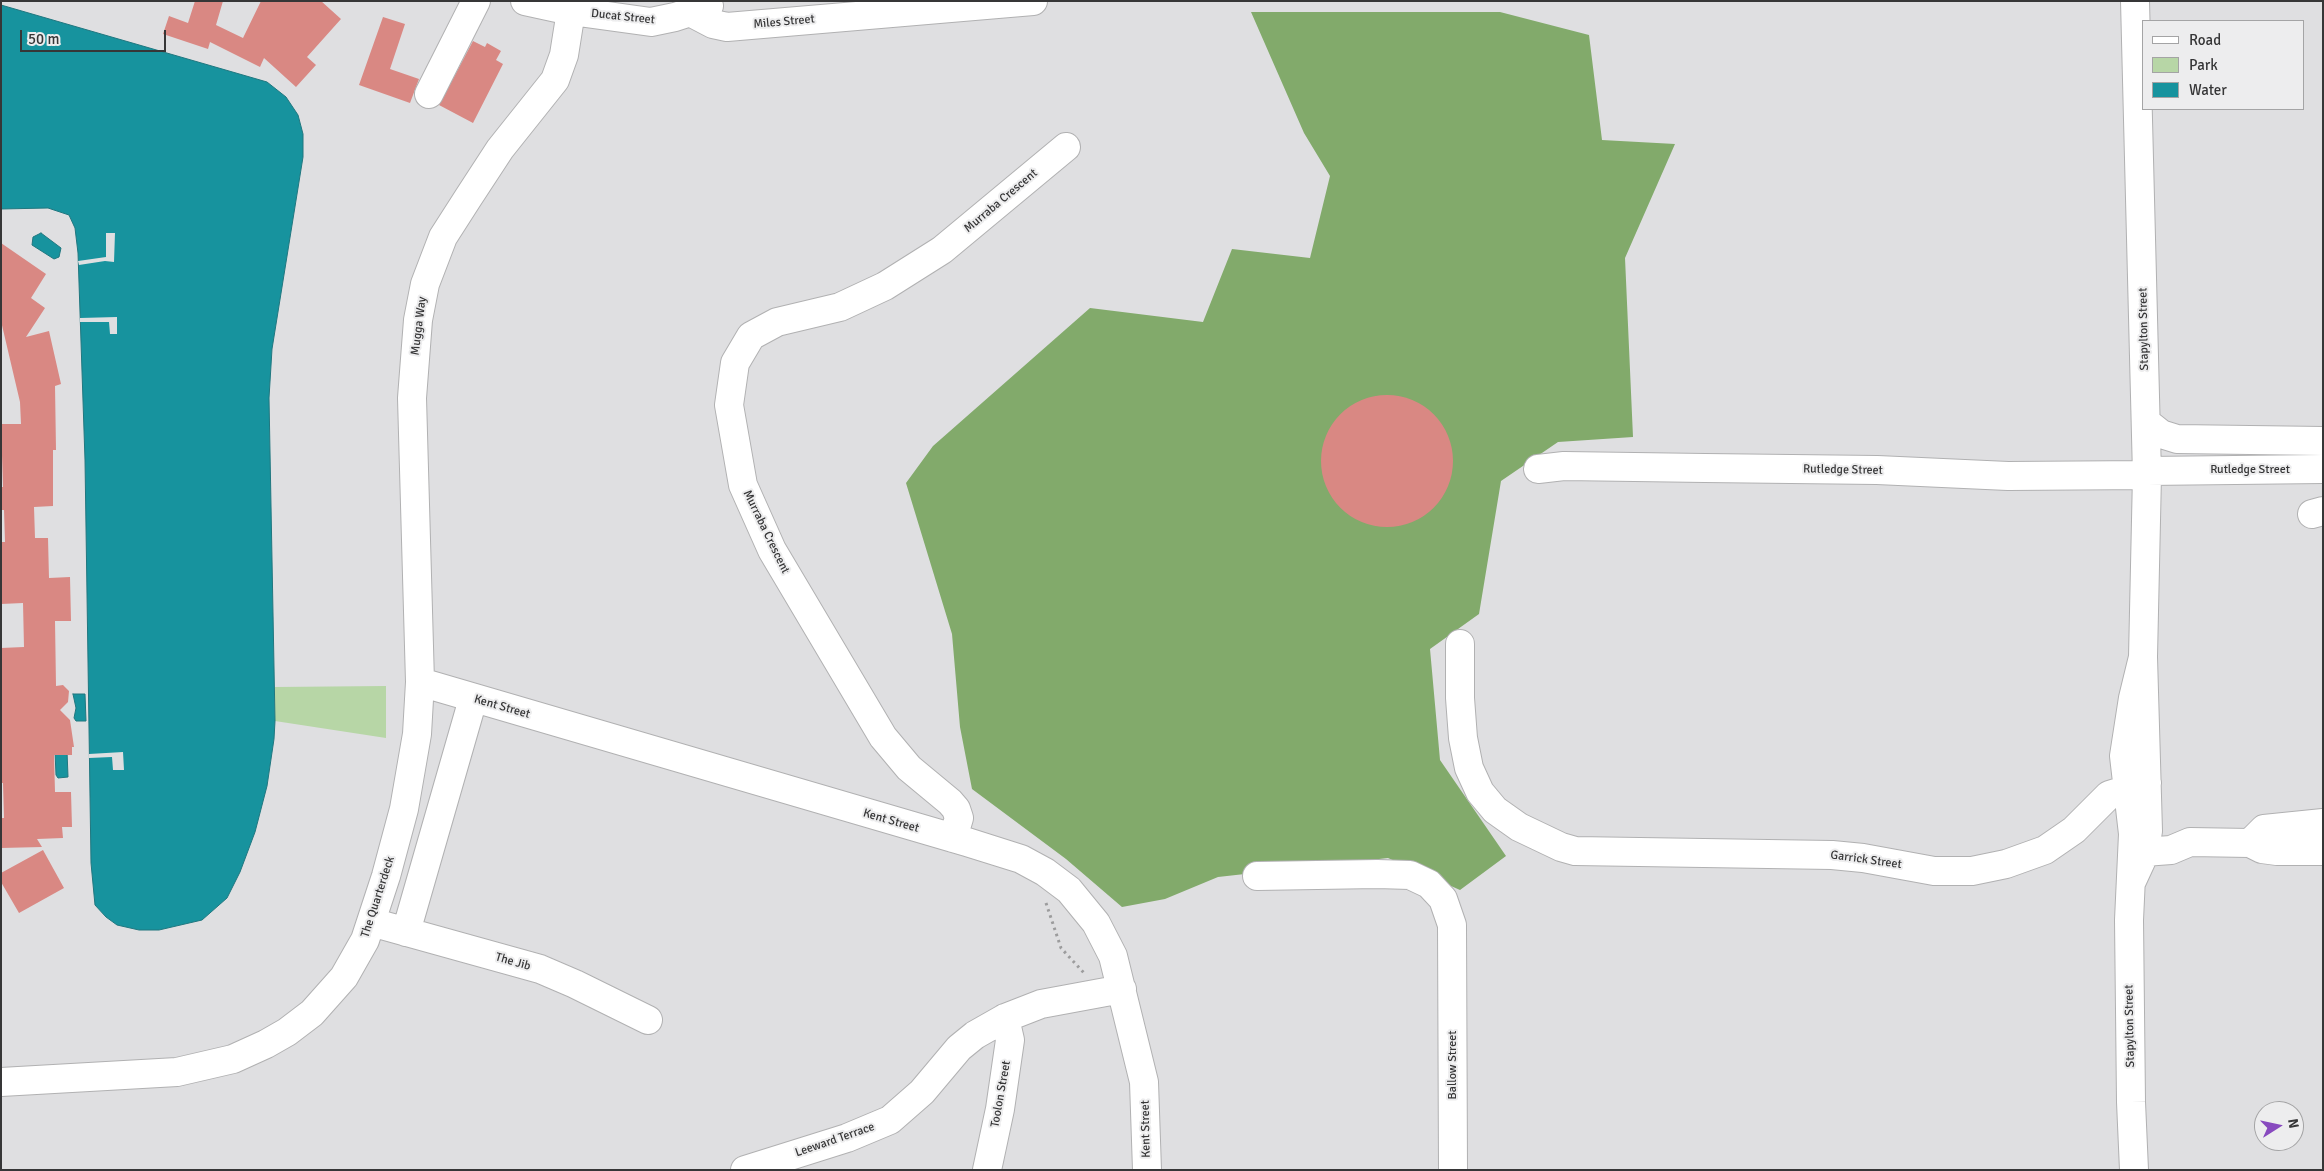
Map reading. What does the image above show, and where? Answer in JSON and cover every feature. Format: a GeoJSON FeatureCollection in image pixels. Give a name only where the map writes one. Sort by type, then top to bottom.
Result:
{"type":"FeatureCollection","features":[{"type":"Feature","properties":{"kind":"street"},"geometry":{"type":"LineString","coordinates":[[429,94],[476,1]]}},
{"type":"Feature","properties":{"kind":"street","name":"Ducat Street"},"geometry":{"type":"LineString","coordinates":[[525,1],[571,11],[651,22],[693,7]]}},
{"type":"Feature","properties":{"kind":"street","name":"Miles Street"},"geometry":{"type":"LineString","coordinates":[[693,7],[710,6],[747,13],[843,1]]}},
{"type":"Feature","properties":{"kind":"street","name":"Miles Street"},"geometry":{"type":"LineString","coordinates":[[693,7],[713,24],[727,27],[1033,1]]}},
{"type":"Feature","properties":{"kind":"street","name":"Stapylton Street"},"geometry":{"type":"LineString","coordinates":[[2131,883],[2144,852],[2149,824],[2137,786],[2124,756],[2133,698],[2143,657],[2147,473],[2135,1]]}},
{"type":"Feature","properties":{"kind":"street","name":"Mugga Way"},"geometry":{"type":"LineString","coordinates":[[420,682],[412,398],[418,320],[425,284],[443,238],[468,198],[500,149],[555,80],[564,55],[571,11]]}},
{"type":"Feature","properties":{"kind":"street","name":"Murraba Crescent"},"geometry":{"type":"LineString","coordinates":[[953,838],[959,818],[956,809],[909,768],[883,737],[772,550],[744,485],[729,405],[735,362],[751,336],[777,322],[840,307],[886,286],[942,250],[1066,147]]}},
{"type":"Feature","properties":{"kind":"street"},"geometry":{"type":"LineString","coordinates":[[2146,422],[2161,434],[2178,439],[2323,441]]}},
{"type":"Feature","properties":{"kind":"street","name":"Rutledge Street"},"geometry":{"type":"LineString","coordinates":[[1538,469],[1564,466],[1877,470],[1999,476],[2323,469]]}},
{"type":"Feature","properties":{"kind":"street","name":"Garrick Street"},"geometry":{"type":"LineString","coordinates":[[1460,644],[1460,698],[1463,738],[1466,758],[1476,784],[1483,797],[1495,810],[1519,827],[1561,847],[1593,852],[1832,855],[1863,858],[1934,871],[1972,871],[2006,864],[2045,850],[2074,830],[2101,801],[2114,793],[2137,786]]}},
{"type":"Feature","properties":{"kind":"street","name":"Kent Street"},"geometry":{"type":"LineString","coordinates":[[420,682],[953,838],[1021,859],[1045,872],[1069,890],[1096,923],[1105,939],[1122,989],[1144,1082],[1147,1170]]}},
{"type":"Feature","properties":{"kind":"street","name":"The Quarterdeck"},"geometry":{"type":"LineString","coordinates":[[1,1082],[177,1072],[205,1067],[241,1056],[287,1032],[312,1013],[344,977],[365,940],[371,922],[386,876],[410,781],[417,734],[420,682]]}},
{"type":"Feature","properties":{"kind":"street"},"geometry":{"type":"LineString","coordinates":[[406,932],[473,699]]}},
{"type":"Feature","properties":{"kind":"street","name":"Stapylton Street"},"geometry":{"type":"LineString","coordinates":[[2134,1170],[2129,920],[2132,822],[2137,786]]}},
{"type":"Feature","properties":{"kind":"street"},"geometry":{"type":"LineString","coordinates":[[2132,822],[2144,852],[2171,850],[2190,842],[2250,843],[2262,849],[2277,851],[2323,851]]}},
{"type":"Feature","properties":{"kind":"street"},"geometry":{"type":"LineString","coordinates":[[2250,843],[2264,829],[2323,823]]}},
{"type":"Feature","properties":{"kind":"street","name":"Ballow Street"},"geometry":{"type":"LineString","coordinates":[[1257,876],[1410,875],[1429,884],[1443,898],[1452,925],[1453,1170]]}},
{"type":"Feature","properties":{"kind":"street","name":"The Jib"},"geometry":{"type":"LineString","coordinates":[[371,922],[540,969],[648,1020]]}},
{"type":"Feature","properties":{"kind":"street","name":"Leeward Terrace"},"geometry":{"type":"LineString","coordinates":[[745,1170],[847,1138],[890,1120],[922,1092],[959,1048],[975,1035],[1005,1018],[1041,1004],[1122,989]]}},
{"type":"Feature","properties":{"kind":"street","name":"Toolon Street"},"geometry":{"type":"LineString","coordinates":[[987,1170],[1000,1109],[1010,1040],[1005,1018]]}},
{"type":"Feature","properties":{"kind":"path"},"geometry":{"type":"LineString","coordinates":[[1046,903],[1061,948],[1084,971],[1087,980]]}},
{"type":"Feature","properties":{"kind":"green space"},"geometry":{"type":"Polygon","coordinates":[[[1251,12],[1500,12],[1589,35],[1602,140],[1675,144],[1625,258],[1633,437],[1558,442],[1501,481],[1479,614],[1430,649],[1440,760],[1506,856],[1460,890],[1388,858],[1218,877],[1165,899],[1122,907],[1066,859],[972,789],[960,727],[952,634],[906,483],[933,446],[1090,308],[1203,322],[1232,249],[1310,258],[1330,176],[1304,133],[1251,12]]]}},
{"type":"Feature","properties":{"kind":"green space"},"geometry":{"type":"Polygon","coordinates":[[[386,686],[386,738],[275,721],[275,687],[386,686]]]}},
{"type":"Feature","properties":{"kind":"water"},"geometry":{"type":"Polygon","coordinates":[[[1,5],[267,82],[286,97],[298,115],[303,134],[303,157],[272,349],[269,398],[275,721],[267,786],[255,832],[240,872],[227,898],[202,920],[159,930],[139,930],[117,925],[95,905],[91,863],[85,460],[78,253],[75,228],[69,215],[48,208],[1,209],[1,5]]]}},
{"type":"Feature","properties":{"kind":"water"},"geometry":{"type":"Polygon","coordinates":[[[41,233],[61,248],[59,257],[54,259],[32,245],[33,237],[41,233]]]}},
{"type":"Feature","properties":{"kind":"water"},"geometry":{"type":"Polygon","coordinates":[[[73,694],[85,694],[86,721],[76,721],[74,718],[76,708],[73,694]]]}},
{"type":"Feature","properties":{"kind":"water"},"geometry":{"type":"Polygon","coordinates":[[[55,751],[67,751],[68,777],[58,778],[56,775],[55,751]]]}},
{"type":"Feature","properties":{"kind":"pier"},"geometry":{"type":"Polygon","coordinates":[[[106,233],[115,233],[114,262],[105,261],[79,265],[78,261],[106,257],[106,233]]]}},
{"type":"Feature","properties":{"kind":"pier"},"geometry":{"type":"Polygon","coordinates":[[[117,317],[117,334],[110,334],[109,322],[80,322],[80,318],[117,317]]]}},
{"type":"Feature","properties":{"kind":"pier"},"geometry":{"type":"Polygon","coordinates":[[[123,752],[124,770],[113,770],[112,757],[89,758],[89,754],[123,752]]]}},
{"type":"Feature","properties":{"kind":"building"},"geometry":{"type":"Polygon","coordinates":[[[195,1],[223,1],[216,25],[243,38],[261,1],[321,1],[341,19],[307,57],[316,65],[296,87],[264,58],[260,67],[210,42],[208,49],[163,34],[169,16],[188,23],[195,1]]]}},
{"type":"Feature","properties":{"kind":"building"},"geometry":{"type":"Polygon","coordinates":[[[383,17],[405,24],[390,69],[419,79],[410,103],[359,85],[383,17]]]}},
{"type":"Feature","properties":{"kind":"building"},"geometry":{"type":"Polygon","coordinates":[[[473,41],[485,47],[487,43],[501,51],[496,60],[503,64],[473,123],[439,105],[473,41]]]}},
{"type":"Feature","properties":{"kind":"building"},"geometry":{"type":"Polygon","coordinates":[[[1,243],[46,274],[31,298],[45,308],[26,337],[49,331],[61,384],[55,386],[56,450],[53,450],[53,506],[34,507],[35,538],[48,538],[49,578],[70,577],[71,621],[55,621],[56,686],[63,685],[69,691],[68,702],[60,710],[70,720],[74,747],[72,747],[72,755],[54,755],[55,792],[71,792],[72,827],[62,827],[63,838],[37,839],[42,847],[1,848],[1,818],[4,818],[3,783],[1,783],[1,648],[24,647],[23,603],[1,604],[1,542],[5,542],[4,510],[1,510],[1,487],[3,487],[1,424],[21,424],[20,402],[1,321],[1,243]]]}},
{"type":"Feature","properties":{"kind":"building"},"geometry":{"type":"Polygon","coordinates":[[[1387,395],[1400,396],[1412,400],[1434,414],[1448,436],[1452,448],[1452,474],[1448,486],[1434,508],[1412,522],[1400,526],[1387,527],[1374,526],[1362,522],[1340,508],[1326,486],[1322,474],[1321,461],[1322,448],[1326,436],[1340,414],[1362,400],[1374,396],[1387,395]]]}},
{"type":"Feature","properties":{"kind":"building"},"geometry":{"type":"Polygon","coordinates":[[[43,850],[64,888],[19,913],[1,882],[1,873],[43,850]]]}}]}
